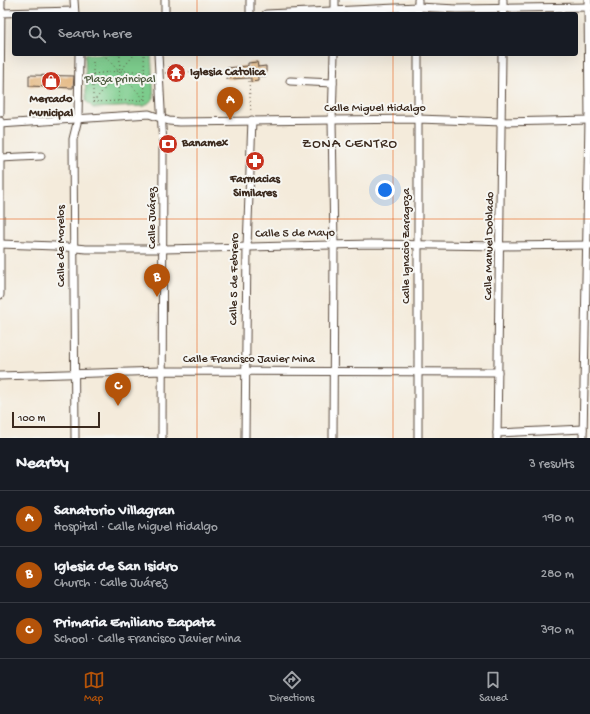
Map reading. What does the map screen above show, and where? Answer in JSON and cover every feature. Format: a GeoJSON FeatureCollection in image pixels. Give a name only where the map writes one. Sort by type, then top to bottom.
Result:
{"type":"FeatureCollection","features":[{"type":"Feature","properties":{"kind":"street"},"geometry":{"type":"LineString","coordinates":[[0,113],[1,0]]}},
{"type":"Feature","properties":{"kind":"street"},"geometry":{"type":"LineString","coordinates":[[74,0],[75,12]]}},
{"type":"Feature","properties":{"kind":"street"},"geometry":{"type":"LineString","coordinates":[[165,0],[165,12]]}},
{"type":"Feature","properties":{"kind":"street"},"geometry":{"type":"LineString","coordinates":[[250,0],[250,12]]}},
{"type":"Feature","properties":{"kind":"street"},"geometry":{"type":"LineString","coordinates":[[335,0],[335,12]]}},
{"type":"Feature","properties":{"kind":"street"},"geometry":{"type":"LineString","coordinates":[[503,0],[503,11]]}},
{"type":"Feature","properties":{"kind":"street"},"geometry":{"type":"LineString","coordinates":[[349,12],[418,7],[503,11],[589,5],[587,368],[583,438]]}},
{"type":"Feature","properties":{"kind":"street"},"geometry":{"type":"LineString","coordinates":[[1,13],[12,13]]}},
{"type":"Feature","properties":{"kind":"street","name":"Calle de Morelos"},"geometry":{"type":"LineString","coordinates":[[75,438],[73,139],[78,119],[79,56]]}},
{"type":"Feature","properties":{"kind":"street","name":"Calle Juárez"},"geometry":{"type":"LineString","coordinates":[[158,56],[163,146],[164,249],[162,438]]}},
{"type":"Feature","properties":{"kind":"street"},"geometry":{"type":"LineString","coordinates":[[333,438],[334,245],[332,120],[334,56]]}},
{"type":"Feature","properties":{"kind":"street","name":"Calle Ignacio Zaragoza"},"geometry":{"type":"LineString","coordinates":[[418,56],[418,438]]}},
{"type":"Feature","properties":{"kind":"street","name":"Calle Manuel Doblado"},"geometry":{"type":"LineString","coordinates":[[497,435],[501,246],[502,56]]}},
{"type":"Feature","properties":{"kind":"street"},"geometry":{"type":"LineString","coordinates":[[290,81],[333,83]]}},
{"type":"Feature","properties":{"kind":"street","name":"Calle Miguel Hidalgo"},"geometry":{"type":"LineString","coordinates":[[78,119],[149,114],[179,122],[418,119],[502,122],[589,120]]}},
{"type":"Feature","properties":{"kind":"street"},"geometry":{"type":"LineString","coordinates":[[0,124],[78,119]]}},
{"type":"Feature","properties":{"kind":"street"},"geometry":{"type":"LineString","coordinates":[[0,120],[0,295]]}},
{"type":"Feature","properties":{"kind":"street","name":"Calle 5 de Febrero"},"geometry":{"type":"LineString","coordinates":[[245,438],[247,246],[252,120]]}},
{"type":"Feature","properties":{"kind":"street"},"geometry":{"type":"LineString","coordinates":[[0,158],[42,156]]}},
{"type":"Feature","properties":{"kind":"street","name":"Calle 5 de Mayo"},"geometry":{"type":"LineString","coordinates":[[0,244],[73,248],[164,249],[247,246],[418,244],[501,246],[588,245]]}},
{"type":"Feature","properties":{"kind":"street","name":"Calle Francisco Javier Mina"},"geometry":{"type":"LineString","coordinates":[[0,376],[75,375],[162,371],[498,372]]}},
{"type":"Feature","properties":{"kind":"street"},"geometry":{"type":"LineString","coordinates":[[497,435],[583,429]]}},
{"type":"Feature","properties":{"kind":"path"},"geometry":{"type":"LineString","coordinates":[[93,56],[93,102]]}},
{"type":"Feature","properties":{"kind":"path"},"geometry":{"type":"LineString","coordinates":[[105,56],[145,100]]}},
{"type":"Feature","properties":{"kind":"path"},"geometry":{"type":"LineString","coordinates":[[119,101],[120,56]]}},
{"type":"Feature","properties":{"kind":"path"},"geometry":{"type":"LineString","coordinates":[[93,102],[133,56]]}},
{"type":"Feature","properties":{"kind":"path"},"geometry":{"type":"LineString","coordinates":[[144,56],[145,100]]}},
{"type":"Feature","properties":{"kind":"path"},"geometry":{"type":"LineString","coordinates":[[158,74],[224,70]]}},
{"type":"Feature","properties":{"kind":"path"},"geometry":{"type":"LineString","coordinates":[[93,74],[119,71],[144,71]]}},
{"type":"Feature","properties":{"kind":"path"},"geometry":{"type":"LineString","coordinates":[[249,81],[252,120]]}},
{"type":"Feature","properties":{"kind":"path"},"geometry":{"type":"LineString","coordinates":[[93,102],[145,100]]}},
{"type":"Feature","properties":{"kind":"green space","name":"Plaza principal"},"geometry":{"type":"Polygon","coordinates":[[[85,56],[151,56],[154,98],[145,106],[93,108],[86,101],[85,56]]]}},
{"type":"Feature","properties":{"kind":"building"},"geometry":{"type":"Polygon","coordinates":[[[257,62],[258,67],[266,66],[266,76],[258,76],[258,81],[251,82],[251,78],[227,79],[226,68],[248,66],[248,63],[257,62]]]}},
{"type":"Feature","properties":{"kind":"building","name":"Mercado Municipal"},"geometry":{"type":"Polygon","coordinates":[[[29,75],[74,76],[73,88],[29,86],[29,75]]]}},
{"type":"Feature","properties":{"kind":"place","name":"Iglesia Catolica"},"geometry":{"type":"Point","coordinates":[176,73]}},
{"type":"Feature","properties":{"kind":"place","name":"Mercado Municipal"},"geometry":{"type":"Point","coordinates":[51,81]}},
{"type":"Feature","properties":{"kind":"place","name":"Sanatorio Villagran"},"geometry":{"type":"Point","coordinates":[230,120]}},
{"type":"Feature","properties":{"kind":"place","name":"Banamex"},"geometry":{"type":"Point","coordinates":[168,144]}},
{"type":"Feature","properties":{"kind":"place","name":"Farmacias Similares"},"geometry":{"type":"Point","coordinates":[255,161]}},
{"type":"Feature","properties":{"kind":"place","name":"Iglesia de San Isidro"},"geometry":{"type":"Point","coordinates":[157,297]}},
{"type":"Feature","properties":{"kind":"place","name":"Primaria Emiliano Zapata"},"geometry":{"type":"Point","coordinates":[118,406]}},
{"type":"Feature","properties":{"kind":"district","name":"ZONA CENTRO"},"geometry":{"type":"Point","coordinates":[350,144]}}]}
